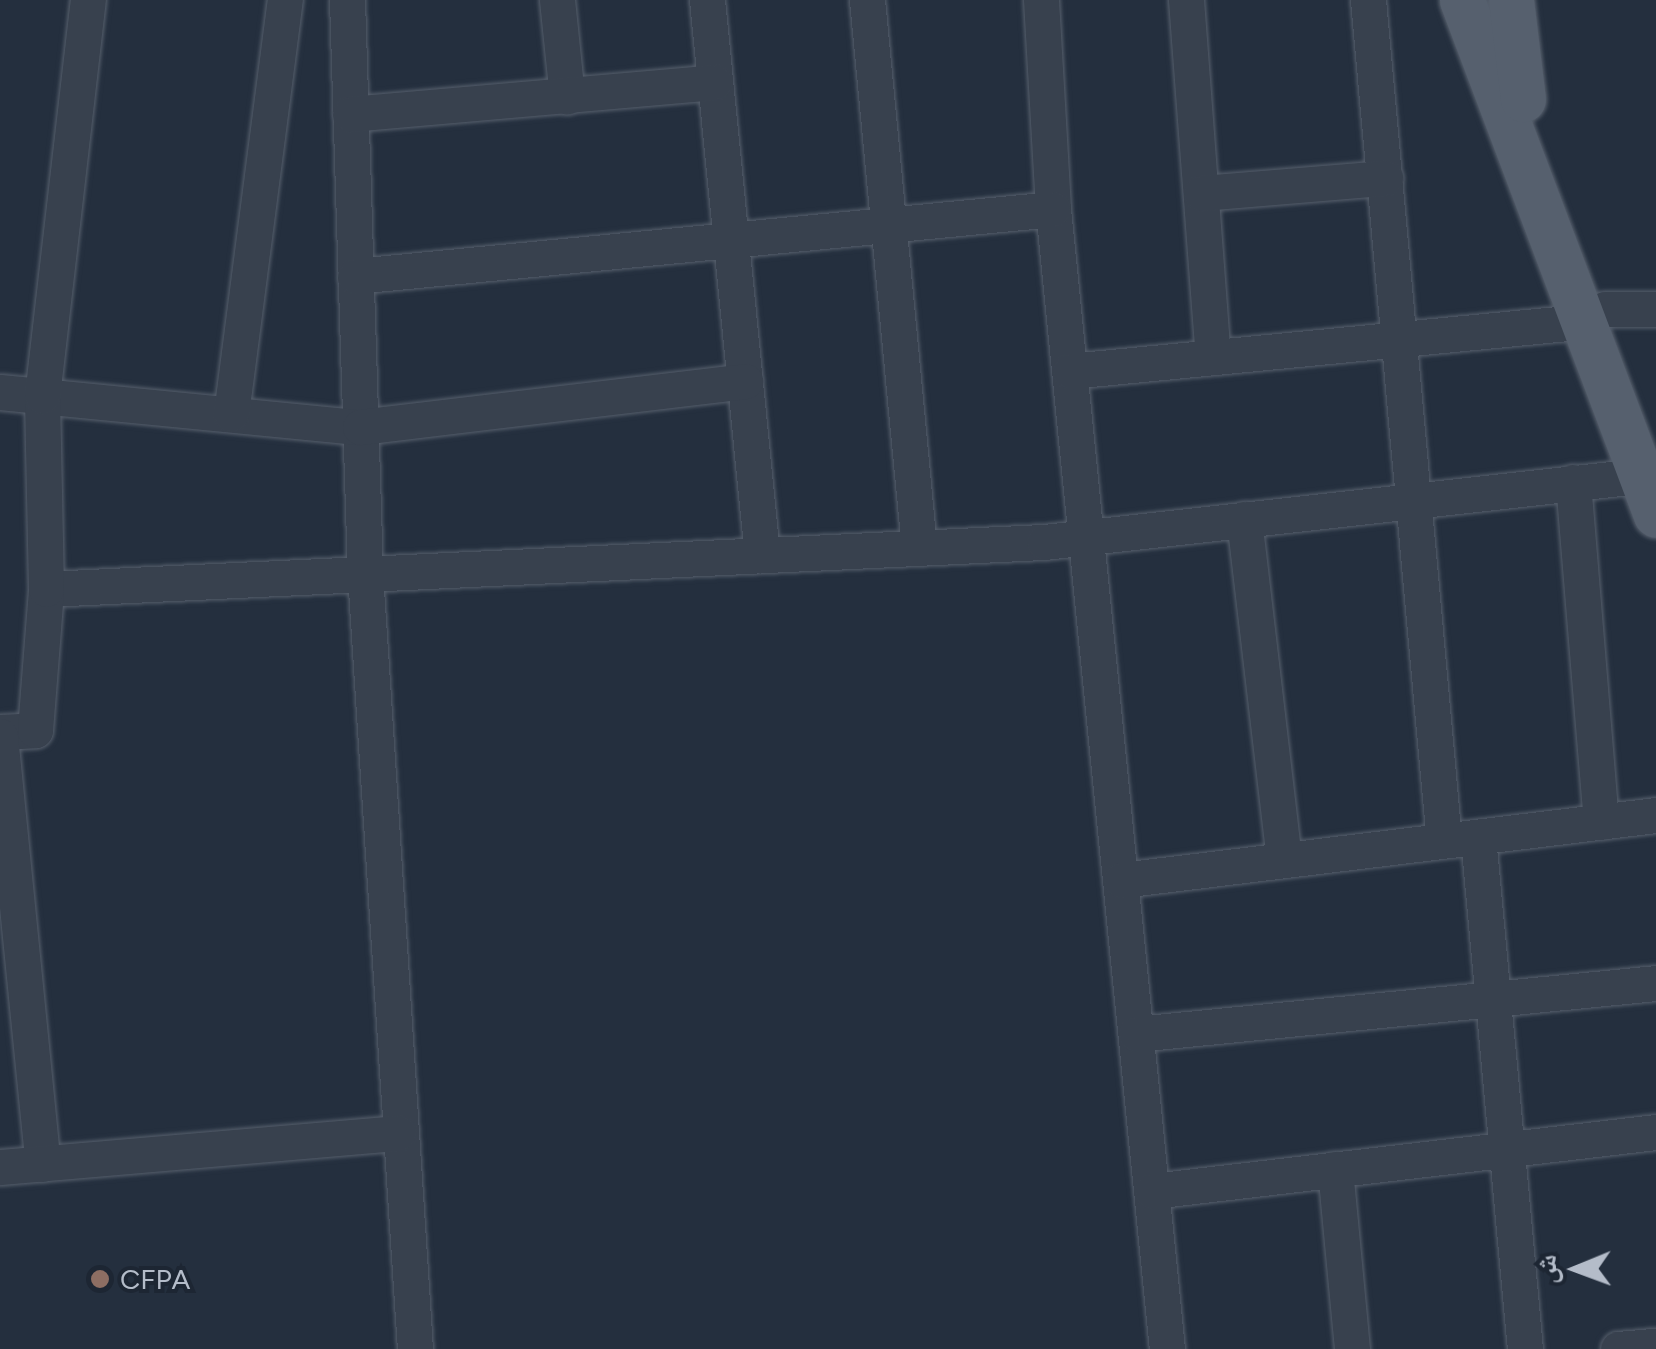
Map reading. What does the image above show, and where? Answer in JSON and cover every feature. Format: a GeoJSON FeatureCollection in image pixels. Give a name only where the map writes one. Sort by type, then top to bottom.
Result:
{"type":"FeatureCollection","features":[{"type":"Feature","properties":{"kind":"main road"},"geometry":{"type":"LineString","coordinates":[[1462,0],[1652,476]]}},
{"type":"Feature","properties":{"kind":"main road"},"geometry":{"type":"LineString","coordinates":[[1511,0],[1518,84],[1591,316]]}},
{"type":"Feature","properties":{"kind":"street"},"geometry":{"type":"LineString","coordinates":[[43,1164],[0,734],[35,730],[46,589],[42,396],[88,0]]}},
{"type":"Feature","properties":{"kind":"street"},"geometry":{"type":"LineString","coordinates":[[231,414],[285,0]]}},
{"type":"Feature","properties":{"kind":"street"},"geometry":{"type":"LineString","coordinates":[[346,0],[365,574],[415,1349]]}},
{"type":"Feature","properties":{"kind":"street"},"geometry":{"type":"LineString","coordinates":[[557,0],[567,96]]}},
{"type":"Feature","properties":{"kind":"street"},"geometry":{"type":"LineString","coordinates":[[707,0],[762,555]]}},
{"type":"Feature","properties":{"kind":"street"},"geometry":{"type":"LineString","coordinates":[[867,0],[920,547]]}},
{"type":"Feature","properties":{"kind":"street"},"geometry":{"type":"LineString","coordinates":[[1041,0],[1053,209],[1167,1349]]}},
{"type":"Feature","properties":{"kind":"street"},"geometry":{"type":"LineString","coordinates":[[1186,0],[1213,357]]}},
{"type":"Feature","properties":{"kind":"street"},"geometry":{"type":"LineString","coordinates":[[1368,0],[1414,500],[1461,839],[1497,999],[1513,1148],[1525,1349]]}},
{"type":"Feature","properties":{"kind":"street"},"geometry":{"type":"LineString","coordinates":[[350,114],[715,82]]}},
{"type":"Feature","properties":{"kind":"street"},"geometry":{"type":"LineString","coordinates":[[1200,193],[1384,178]]}},
{"type":"Feature","properties":{"kind":"street"},"geometry":{"type":"LineString","coordinates":[[355,276],[730,234],[1053,209]]}},
{"type":"Feature","properties":{"kind":"street"},"geometry":{"type":"LineString","coordinates":[[1070,370],[1399,339],[1656,309]]}},
{"type":"Feature","properties":{"kind":"street"},"geometry":{"type":"LineString","coordinates":[[0,392],[360,427],[745,381]]}},
{"type":"Feature","properties":{"kind":"street"},"geometry":{"type":"LineString","coordinates":[[46,589],[1087,536],[1652,476]]}},
{"type":"Feature","properties":{"kind":"street"},"geometry":{"type":"LineString","coordinates":[[1573,482],[1601,822]]}},
{"type":"Feature","properties":{"kind":"street"},"geometry":{"type":"LineString","coordinates":[[1244,519],[1284,860]]}},
{"type":"Feature","properties":{"kind":"street"},"geometry":{"type":"LineString","coordinates":[[1121,880],[1656,816]]}},
{"type":"Feature","properties":{"kind":"street"},"geometry":{"type":"LineString","coordinates":[[1136,1034],[1656,983]]}},
{"type":"Feature","properties":{"kind":"street"},"geometry":{"type":"LineString","coordinates":[[1152,1191],[1656,1132]]}},
{"type":"Feature","properties":{"kind":"street"},"geometry":{"type":"LineString","coordinates":[[0,1168],[399,1133]]}},
{"type":"Feature","properties":{"kind":"street"},"geometry":{"type":"LineString","coordinates":[[1335,1170],[1352,1349]]}},
{"type":"Feature","properties":{"kind":"street"},"geometry":{"type":"LineString","coordinates":[[1618,1349],[1656,1346]]}},
{"type":"Feature","properties":{"kind":"place","name":"CFPA"},"geometry":{"type":"Point","coordinates":[100,1279]}}]}
